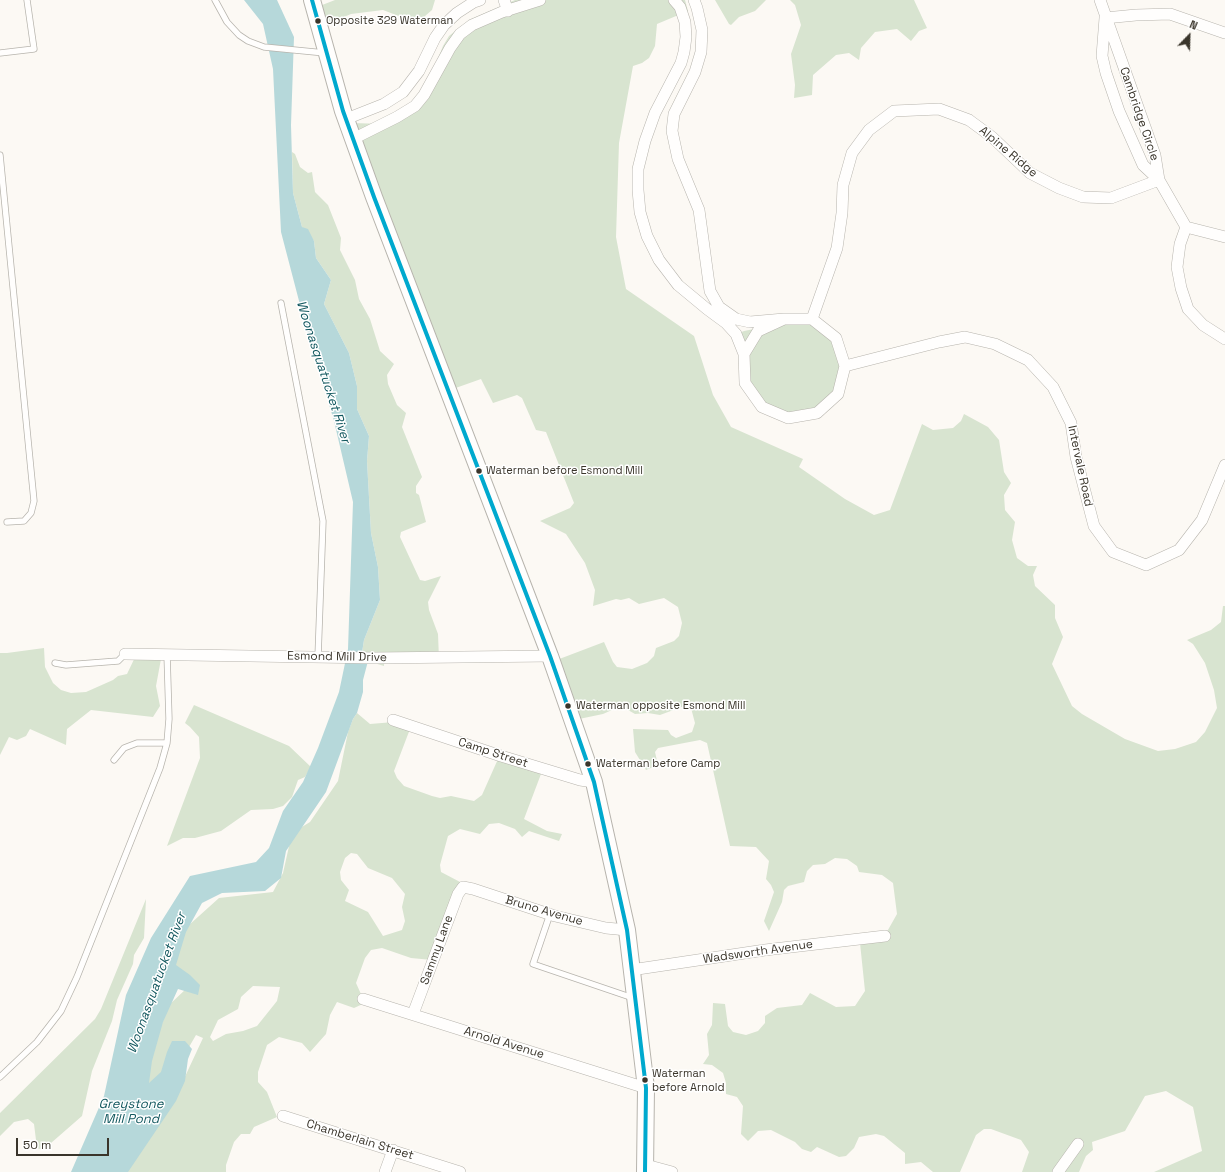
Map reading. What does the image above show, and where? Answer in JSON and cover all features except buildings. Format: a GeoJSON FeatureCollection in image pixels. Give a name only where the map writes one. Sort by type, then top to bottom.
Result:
{"type":"FeatureCollection","features":[{"type":"Feature","properties":{"kind":"main road"},"geometry":{"type":"LineString","coordinates":[[312,0],[353,139],[550,656],[594,782],[627,930],[646,1088],[645,1169]]}},
{"type":"Feature","properties":{"kind":"street"},"geometry":{"type":"LineString","coordinates":[[346,119],[384,104],[403,92],[419,71],[435,38],[444,25],[457,13],[474,2],[480,0]]}},
{"type":"Feature","properties":{"kind":"street"},"geometry":{"type":"LineString","coordinates":[[353,139],[397,117],[415,106],[424,95],[450,48],[460,34],[472,25],[506,5],[540,0]]}},
{"type":"Feature","properties":{"kind":"street"},"geometry":{"type":"LineString","coordinates":[[674,0],[680,7],[685,22],[686,37],[684,52],[681,63],[648,131],[638,168],[640,212],[647,236],[659,260],[678,285],[726,323],[736,334],[744,354],[745,383],[762,407],[788,418],[817,413],[838,394],[845,366],[836,338],[812,319],[784,319],[750,322],[736,319],[719,307],[710,291],[698,210],[678,159],[672,131],[674,114],[695,72],[701,52],[702,30],[694,0]]}},
{"type":"Feature","properties":{"kind":"street","name":"Cambridge Circle"},"geometry":{"type":"LineString","coordinates":[[1100,0],[1105,18],[1155,154],[1159,180]]}},
{"type":"Feature","properties":{"kind":"street"},"geometry":{"type":"LineString","coordinates":[[1105,18],[1170,14],[1225,33]]}},
{"type":"Feature","properties":{"kind":"street","name":"Cambridge Circle"},"geometry":{"type":"LineString","coordinates":[[1105,18],[1102,56],[1108,81],[1119,111],[1143,165],[1159,180]]}},
{"type":"Feature","properties":{"kind":"street"},"geometry":{"type":"LineString","coordinates":[[664,97],[680,102]]}},
{"type":"Feature","properties":{"kind":"street","name":"Alpine Ridge"},"geometry":{"type":"LineString","coordinates":[[812,319],[837,248],[842,213],[843,185],[852,153],[869,130],[894,111],[939,109],[969,120],[992,137],[1030,173],[1059,188],[1083,197],[1111,198],[1159,180]]}},
{"type":"Feature","properties":{"kind":"street"},"geometry":{"type":"LineString","coordinates":[[1159,180],[1186,227],[1225,237]]}},
{"type":"Feature","properties":{"kind":"street"},"geometry":{"type":"LineString","coordinates":[[1186,227],[1180,244],[1177,267],[1181,288],[1188,309],[1203,325],[1225,339]]}},
{"type":"Feature","properties":{"kind":"street"},"geometry":{"type":"LineString","coordinates":[[744,354],[758,330],[784,319]]}},
{"type":"Feature","properties":{"kind":"street","name":"Intervale Road"},"geometry":{"type":"LineString","coordinates":[[845,366],[939,342],[965,337],[995,344],[1028,360],[1053,387],[1072,422],[1076,457],[1094,526],[1112,552],[1146,565],[1179,550],[1202,520],[1225,466]]}},
{"type":"Feature","properties":{"kind":"street","name":"Esmond Mill Drive"},"geometry":{"type":"LineString","coordinates":[[125,654],[375,658],[550,656]]}},
{"type":"Feature","properties":{"kind":"street","name":"Camp Street"},"geometry":{"type":"LineString","coordinates":[[393,720],[501,756],[580,780],[594,782]]}},
{"type":"Feature","properties":{"kind":"street","name":"Bruno Avenue"},"geometry":{"type":"LineString","coordinates":[[463,887],[550,914],[606,928],[627,930]]}},
{"type":"Feature","properties":{"kind":"street","name":"Sammy Lane"},"geometry":{"type":"LineString","coordinates":[[413,1014],[458,894],[463,887]]}},
{"type":"Feature","properties":{"kind":"street","name":"Wadsworth Avenue"},"geometry":{"type":"LineString","coordinates":[[631,970],[765,950],[885,936]]}},
{"type":"Feature","properties":{"kind":"street","name":"Arnold Avenue"},"geometry":{"type":"LineString","coordinates":[[363,999],[646,1088]]}},
{"type":"Feature","properties":{"kind":"street","name":"Chamberlain Street"},"geometry":{"type":"LineString","coordinates":[[283,1116],[460,1172]]}},
{"type":"Feature","properties":{"kind":"street"},"geometry":{"type":"LineString","coordinates":[[1058,1172],[1078,1144]]}},
{"type":"Feature","properties":{"kind":"street"},"geometry":{"type":"LineString","coordinates":[[385,1172],[393,1150]]}},
{"type":"Feature","properties":{"kind":"street"},"geometry":{"type":"LineString","coordinates":[[645,1169],[672,1172]]}},
{"type":"Feature","properties":{"kind":"lane"},"geometry":{"type":"LineString","coordinates":[[0,53],[34,49],[27,0]]}},
{"type":"Feature","properties":{"kind":"lane"},"geometry":{"type":"LineString","coordinates":[[215,0],[227,22],[239,36],[248,41],[264,47],[300,49],[328,53]]}},
{"type":"Feature","properties":{"kind":"lane"},"geometry":{"type":"LineString","coordinates":[[0,155],[34,501],[31,513],[24,521],[7,522]]}},
{"type":"Feature","properties":{"kind":"lane"},"geometry":{"type":"LineString","coordinates":[[281,303],[322,521],[318,657]]}},
{"type":"Feature","properties":{"kind":"lane"},"geometry":{"type":"LineString","coordinates":[[55,663],[66,665],[118,661],[125,654]]}},
{"type":"Feature","properties":{"kind":"lane"},"geometry":{"type":"LineString","coordinates":[[0,1077],[37,1042],[61,1011],[77,977],[160,768],[167,743],[169,719],[167,654]]}},
{"type":"Feature","properties":{"kind":"lane"},"geometry":{"type":"LineString","coordinates":[[114,760],[124,748],[138,743],[167,743]]}},
{"type":"Feature","properties":{"kind":"lane"},"geometry":{"type":"LineString","coordinates":[[550,914],[533,964],[634,998]]}},
{"type":"Feature","properties":{"kind":"green space"},"geometry":{"type":"Polygon","coordinates":[[[335,0],[435,0],[432,10],[417,23],[383,10],[351,14],[322,26],[317,7],[335,0]]]}},
{"type":"Feature","properties":{"kind":"green space"},"geometry":{"type":"Polygon","coordinates":[[[515,0],[685,0],[688,11],[657,24],[655,46],[649,58],[642,63],[633,66],[619,143],[616,237],[626,289],[694,336],[713,395],[731,427],[803,459],[799,467],[845,499],[874,515],[890,510],[922,424],[933,430],[953,428],[961,421],[964,414],[988,427],[999,440],[1004,472],[1011,483],[1004,495],[1005,510],[1015,522],[1012,540],[1017,558],[1028,566],[1037,566],[1033,575],[1035,586],[1055,605],[1055,618],[1063,637],[1052,664],[1072,706],[1082,714],[1125,739],[1158,751],[1175,749],[1196,742],[1205,732],[1217,708],[1214,690],[1205,663],[1193,644],[1187,640],[1211,630],[1221,622],[1223,606],[1225,606],[1225,1172],[1154,1172],[1202,1151],[1193,1107],[1166,1091],[1145,1096],[1125,1131],[1092,1142],[1093,1150],[1086,1156],[1079,1172],[1022,1172],[1029,1152],[1021,1140],[991,1129],[984,1129],[976,1135],[960,1172],[933,1172],[921,1162],[905,1164],[905,1153],[884,1136],[876,1134],[859,1137],[854,1148],[846,1156],[839,1157],[817,1147],[811,1152],[802,1149],[795,1142],[771,1130],[758,1131],[748,1141],[741,1134],[743,1106],[737,1097],[726,1094],[726,1083],[723,1073],[712,1065],[703,1064],[709,1055],[707,1034],[712,1025],[713,1003],[725,1004],[728,1026],[733,1032],[746,1035],[758,1031],[765,1023],[765,1016],[777,1008],[802,1005],[810,993],[836,1007],[855,1006],[865,991],[860,943],[884,937],[897,914],[893,883],[882,875],[859,872],[857,866],[847,859],[835,858],[825,864],[813,865],[807,871],[804,882],[788,886],[784,890],[782,902],[769,931],[764,921],[774,892],[766,879],[769,861],[756,847],[730,846],[707,743],[700,740],[658,748],[655,752],[658,765],[646,770],[635,752],[633,729],[668,730],[671,735],[676,738],[692,732],[695,723],[691,708],[687,705],[660,715],[648,713],[635,714],[621,706],[603,714],[579,719],[554,661],[604,642],[613,662],[617,667],[632,669],[647,663],[654,656],[656,648],[674,641],[679,636],[682,623],[678,607],[664,598],[639,604],[629,598],[621,600],[616,599],[593,606],[595,590],[585,563],[566,534],[540,521],[570,508],[574,503],[546,432],[536,430],[522,398],[517,395],[493,403],[481,379],[450,390],[352,123],[392,123],[427,86],[443,46],[449,36],[469,20],[515,0]]]}},
{"type":"Feature","properties":{"kind":"green space"},"geometry":{"type":"Polygon","coordinates":[[[715,0],[766,0],[755,11],[739,17],[731,25],[715,0]]]}},
{"type":"Feature","properties":{"kind":"green space"},"geometry":{"type":"Polygon","coordinates":[[[790,0],[914,0],[927,28],[919,31],[911,41],[897,29],[875,32],[861,48],[859,60],[849,53],[836,55],[813,75],[812,95],[794,98],[795,85],[791,54],[801,25],[795,5],[790,0]]]}},
{"type":"Feature","properties":{"kind":"green space"},"geometry":{"type":"Polygon","coordinates":[[[292,152],[295,154],[300,167],[308,173],[312,172],[315,192],[328,205],[341,238],[340,250],[355,280],[359,299],[370,319],[380,351],[394,364],[387,375],[388,384],[397,405],[406,413],[402,427],[422,477],[416,486],[416,493],[419,495],[426,522],[401,532],[400,537],[420,580],[425,581],[441,576],[428,602],[429,610],[438,634],[439,659],[384,662],[384,666],[361,659],[364,640],[380,600],[378,567],[371,533],[367,461],[369,436],[357,409],[357,386],[349,353],[324,304],[331,280],[316,258],[314,241],[302,227],[293,193],[292,152]]]}},
{"type":"Feature","properties":{"kind":"green space"},"geometry":{"type":"Polygon","coordinates":[[[815,317],[847,354],[845,369],[826,409],[774,415],[743,388],[737,334],[744,331],[815,317]]]}},
{"type":"Feature","properties":{"kind":"green space"},"geometry":{"type":"Polygon","coordinates":[[[44,648],[45,667],[53,683],[61,690],[71,693],[86,692],[113,680],[118,676],[127,674],[138,651],[161,659],[156,686],[160,706],[153,717],[91,710],[67,729],[66,745],[30,729],[26,736],[17,740],[9,737],[0,755],[0,653],[44,648]]]}},
{"type":"Feature","properties":{"kind":"green space"},"geometry":{"type":"Polygon","coordinates":[[[194,705],[289,746],[311,767],[305,777],[298,780],[292,797],[283,806],[273,809],[251,810],[221,831],[195,838],[183,838],[167,846],[200,758],[199,737],[185,723],[194,705]]]}},
{"type":"Feature","properties":{"kind":"green space"},"geometry":{"type":"Polygon","coordinates":[[[357,713],[370,724],[394,722],[410,729],[394,771],[397,778],[404,786],[432,796],[440,798],[451,796],[474,801],[482,795],[498,759],[541,774],[524,819],[547,831],[562,834],[559,841],[529,831],[522,837],[515,829],[499,823],[489,824],[480,834],[460,829],[448,836],[440,865],[441,872],[462,883],[432,960],[411,958],[382,948],[371,950],[365,958],[356,983],[365,1003],[354,1008],[337,1002],[330,1015],[326,1034],[310,1052],[302,1043],[279,1037],[267,1045],[258,1072],[258,1082],[267,1092],[277,1117],[254,1127],[250,1134],[241,1134],[234,1142],[226,1165],[226,1172],[121,1172],[175,1098],[203,1038],[196,1035],[185,1054],[144,1095],[146,1066],[169,1005],[187,988],[173,963],[175,950],[189,925],[219,898],[273,892],[283,873],[292,833],[310,822],[338,781],[348,732],[357,713]],[[351,853],[345,858],[340,872],[341,880],[349,890],[345,901],[368,912],[383,936],[402,930],[405,921],[402,907],[405,894],[392,878],[368,868],[357,854],[351,853]],[[253,986],[241,997],[238,1009],[218,1020],[210,1037],[213,1041],[226,1034],[243,1031],[257,1026],[277,1001],[280,987],[253,986]]]}},
{"type":"Feature","properties":{"kind":"green space"},"geometry":{"type":"Polygon","coordinates":[[[146,899],[144,938],[134,955],[133,964],[117,1000],[112,1021],[92,1071],[82,1116],[43,1150],[37,1148],[34,1124],[28,1119],[14,1122],[0,1136],[0,1113],[95,1019],[101,1009],[146,899]]]}},
{"type":"Feature","properties":{"kind":"water"},"geometry":{"type":"Polygon","coordinates":[[[244,0],[277,0],[294,37],[291,125],[293,193],[302,227],[308,229],[314,241],[316,258],[331,280],[324,304],[349,353],[357,386],[357,409],[369,436],[367,461],[371,533],[378,567],[380,600],[364,640],[361,659],[368,661],[363,680],[363,692],[357,713],[353,719],[326,792],[286,851],[281,878],[265,891],[222,893],[202,903],[186,932],[176,965],[190,975],[200,985],[198,995],[178,989],[163,1022],[152,1061],[149,1083],[161,1072],[172,1041],[185,1041],[192,1049],[188,1059],[185,1081],[176,1101],[128,1172],[71,1172],[104,1096],[126,995],[151,938],[190,876],[256,862],[269,848],[283,811],[303,782],[318,748],[339,692],[348,649],[353,502],[334,421],[304,320],[281,232],[273,69],[263,24],[244,0]]]}},
{"type":"Feature","properties":{"kind":"transit line"},"geometry":{"type":"LineString","coordinates":[[312,0],[343,111],[374,197],[550,656],[594,782],[627,930],[646,1088],[645,1172]]}},
{"type":"Feature","properties":{"kind":"place","name":"Opposite 329 Waterman"},"geometry":{"type":"Point","coordinates":[318,21]}},
{"type":"Feature","properties":{"kind":"place","name":"Waterman before Esmond Mill"},"geometry":{"type":"Point","coordinates":[479,471]}},
{"type":"Feature","properties":{"kind":"place","name":"Waterman opposite Esmond Mill"},"geometry":{"type":"Point","coordinates":[568,706]}},
{"type":"Feature","properties":{"kind":"place","name":"Waterman before Camp"},"geometry":{"type":"Point","coordinates":[588,764]}},
{"type":"Feature","properties":{"kind":"place","name":"Waterman before Arnold"},"geometry":{"type":"Point","coordinates":[645,1080]}},
{"type":"Feature","properties":{"kind":"water label","name":"Woonasquatucket River"},"geometry":{"type":"Point","coordinates":[323,372]}},
{"type":"Feature","properties":{"kind":"water label","name":"Woonasquatucket River"},"geometry":{"type":"Point","coordinates":[157,983]}},
{"type":"Feature","properties":{"kind":"water label","name":"Greystone Mill Pond"},"geometry":{"type":"Point","coordinates":[131,1112]}}]}
